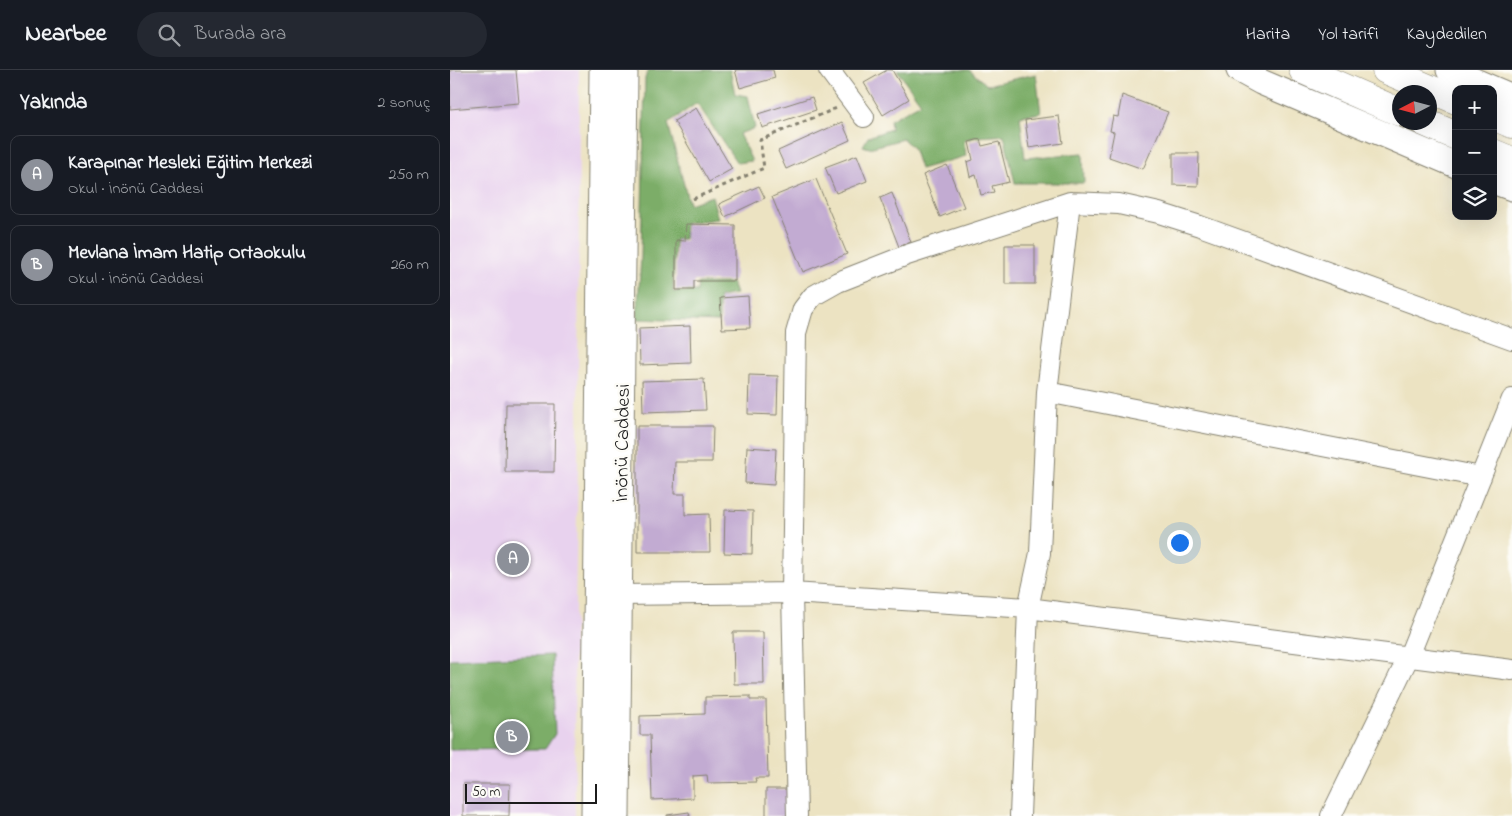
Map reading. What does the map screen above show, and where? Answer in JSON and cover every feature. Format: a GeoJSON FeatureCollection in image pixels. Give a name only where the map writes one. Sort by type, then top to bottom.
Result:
{"type":"FeatureCollection","features":[{"type":"Feature","properties":{"kind":"highway"},"geometry":{"type":"LineString","coordinates":[[1303,70],[1392,109]]}},
{"type":"Feature","properties":{"kind":"highway"},"geometry":{"type":"LineString","coordinates":[[1386,70],[1452,98]]}},
{"type":"Feature","properties":{"kind":"highway"},"geometry":{"type":"LineString","coordinates":[[1497,118],[1512,124]]}},
{"type":"Feature","properties":{"kind":"highway"},"geometry":{"type":"LineString","coordinates":[[1437,128],[1452,134]]}},
{"type":"Feature","properties":{"kind":"highway"},"geometry":{"type":"LineString","coordinates":[[1497,155],[1512,161]]}},
{"type":"Feature","properties":{"kind":"main road","name":"İnönü Caddesi"},"geometry":{"type":"LineString","coordinates":[[602,70],[607,595],[617,816]]}},
{"type":"Feature","properties":{"kind":"main road","name":"İnönü Caddesi"},"geometry":{"type":"LineString","coordinates":[[594,816],[607,595],[625,70]]}},
{"type":"Feature","properties":{"kind":"main road"},"geometry":{"type":"LineString","coordinates":[[1239,70],[1261,82],[1452,163]]}},
{"type":"Feature","properties":{"kind":"main road"},"geometry":{"type":"LineString","coordinates":[[1449,70],[1512,97]]}},
{"type":"Feature","properties":{"kind":"main road"},"geometry":{"type":"LineString","coordinates":[[1497,182],[1512,188]]}},
{"type":"Feature","properties":{"kind":"street"},"geometry":{"type":"LineString","coordinates":[[829,70],[858,110]]}},
{"type":"Feature","properties":{"kind":"street"},"geometry":{"type":"LineString","coordinates":[[1020,816],[1028,608],[1040,554],[1047,392],[1070,202]]}},
{"type":"Feature","properties":{"kind":"street"},"geometry":{"type":"LineString","coordinates":[[797,816],[792,593],[796,334],[803,309],[813,296],[838,282],[906,255],[1070,202],[1119,204],[1159,213],[1209,229],[1512,339]]}},
{"type":"Feature","properties":{"kind":"street"},"geometry":{"type":"LineString","coordinates":[[1047,392],[1481,477]]}},
{"type":"Feature","properties":{"kind":"street"},"geometry":{"type":"LineString","coordinates":[[1332,816],[1409,656],[1512,399]]}},
{"type":"Feature","properties":{"kind":"street"},"geometry":{"type":"LineString","coordinates":[[607,595],[792,593],[1028,608],[1512,670]]}},
{"type":"Feature","properties":{"kind":"path"},"geometry":{"type":"LineString","coordinates":[[693,199],[764,168],[760,140],[858,110]]}},
{"type":"Feature","properties":{"kind":"shaded area"},"geometry":{"type":"Polygon","coordinates":[[[450,70],[579,70],[578,463],[574,655],[575,816],[450,816],[450,70]]]}},
{"type":"Feature","properties":{"kind":"green space"},"geometry":{"type":"Polygon","coordinates":[[[649,70],[730,70],[735,94],[748,96],[755,128],[739,134],[752,161],[737,163],[697,103],[668,123],[689,204],[712,196],[718,219],[685,223],[684,239],[675,239],[673,292],[697,291],[698,283],[732,283],[736,294],[719,297],[719,322],[637,319],[641,257],[645,78],[649,70]]]}},
{"type":"Feature","properties":{"kind":"green space"},"geometry":{"type":"Polygon","coordinates":[[[897,70],[969,70],[987,85],[1036,74],[1041,113],[1020,116],[1025,158],[1083,153],[1084,183],[1015,183],[1004,135],[979,137],[964,141],[966,156],[920,169],[913,148],[903,139],[869,148],[863,146],[868,137],[891,129],[890,120],[921,103],[897,70]]]}},
{"type":"Feature","properties":{"kind":"green space"},"geometry":{"type":"Polygon","coordinates":[[[552,655],[555,734],[545,749],[450,750],[450,659],[552,655]]]}},
{"type":"Feature","properties":{"kind":"building"},"geometry":{"type":"Polygon","coordinates":[[[450,70],[516,70],[519,103],[450,109],[450,70]]]}},
{"type":"Feature","properties":{"kind":"building"},"geometry":{"type":"Polygon","coordinates":[[[735,70],[773,70],[775,78],[740,88],[735,70]]]}},
{"type":"Feature","properties":{"kind":"building"},"geometry":{"type":"Polygon","coordinates":[[[887,70],[892,70],[909,99],[883,115],[864,83],[887,70]]]}},
{"type":"Feature","properties":{"kind":"building"},"geometry":{"type":"Polygon","coordinates":[[[1122,95],[1168,112],[1143,169],[1109,157],[1114,132],[1110,131],[1113,116],[1118,117],[1122,95]]]}},
{"type":"Feature","properties":{"kind":"building"},"geometry":{"type":"Polygon","coordinates":[[[812,97],[816,110],[762,128],[758,114],[812,97]]]}},
{"type":"Feature","properties":{"kind":"building"},"geometry":{"type":"Polygon","coordinates":[[[696,108],[732,169],[709,182],[674,121],[696,108]]]}},
{"type":"Feature","properties":{"kind":"building"},"geometry":{"type":"Polygon","coordinates":[[[1059,116],[1063,143],[1029,148],[1025,120],[1059,116]]]}},
{"type":"Feature","properties":{"kind":"building"},"geometry":{"type":"Polygon","coordinates":[[[842,122],[850,140],[786,169],[778,151],[842,122]]]}},
{"type":"Feature","properties":{"kind":"building"},"geometry":{"type":"Polygon","coordinates":[[[980,139],[982,146],[999,142],[1009,182],[992,186],[994,192],[981,195],[976,175],[970,177],[967,162],[973,160],[969,142],[980,139]]]}},
{"type":"Feature","properties":{"kind":"building"},"geometry":{"type":"Polygon","coordinates":[[[1173,153],[1199,153],[1198,186],[1173,185],[1173,153]]]}},
{"type":"Feature","properties":{"kind":"building"},"geometry":{"type":"Polygon","coordinates":[[[857,155],[867,181],[836,193],[825,167],[857,155]]]}},
{"type":"Feature","properties":{"kind":"building"},"geometry":{"type":"Polygon","coordinates":[[[947,165],[964,207],[940,217],[923,175],[947,165]]]}},
{"type":"Feature","properties":{"kind":"building"},"geometry":{"type":"Polygon","coordinates":[[[816,179],[847,254],[803,272],[772,197],[816,179]]]}},
{"type":"Feature","properties":{"kind":"building"},"geometry":{"type":"Polygon","coordinates":[[[759,186],[765,198],[725,217],[719,204],[759,186]]]}},
{"type":"Feature","properties":{"kind":"building"},"geometry":{"type":"Polygon","coordinates":[[[892,193],[911,242],[899,247],[880,198],[892,193]]]}},
{"type":"Feature","properties":{"kind":"building"},"geometry":{"type":"Polygon","coordinates":[[[686,224],[735,225],[735,281],[694,281],[694,290],[676,290],[676,240],[685,241],[686,224]]]}},
{"type":"Feature","properties":{"kind":"building"},"geometry":{"type":"Polygon","coordinates":[[[1005,245],[1035,245],[1035,284],[1005,284],[1005,245]]]}},
{"type":"Feature","properties":{"kind":"building"},"geometry":{"type":"Polygon","coordinates":[[[748,296],[750,328],[722,329],[720,298],[748,296]]]}},
{"type":"Feature","properties":{"kind":"building"},"geometry":{"type":"Polygon","coordinates":[[[690,326],[691,363],[640,365],[639,328],[690,326]]]}},
{"type":"Feature","properties":{"kind":"building"},"geometry":{"type":"Polygon","coordinates":[[[749,375],[778,376],[777,415],[748,414],[749,375]]]}},
{"type":"Feature","properties":{"kind":"building"},"geometry":{"type":"Polygon","coordinates":[[[704,379],[706,410],[643,412],[642,381],[704,379]]]}},
{"type":"Feature","properties":{"kind":"building"},"geometry":{"type":"Polygon","coordinates":[[[506,404],[555,404],[554,472],[505,472],[506,404]]]}},
{"type":"Feature","properties":{"kind":"building"},"geometry":{"type":"Polygon","coordinates":[[[637,426],[713,426],[712,462],[675,462],[674,494],[685,494],[685,515],[709,514],[710,552],[637,552],[637,426]]]}},
{"type":"Feature","properties":{"kind":"building"},"geometry":{"type":"Polygon","coordinates":[[[747,447],[776,449],[774,485],[745,483],[747,447]]]}},
{"type":"Feature","properties":{"kind":"building"},"geometry":{"type":"Polygon","coordinates":[[[725,510],[753,511],[752,554],[724,553],[725,510]]]}},
{"type":"Feature","properties":{"kind":"building"},"geometry":{"type":"Polygon","coordinates":[[[733,632],[763,632],[764,684],[734,684],[733,632]]]}},
{"type":"Feature","properties":{"kind":"building"},"geometry":{"type":"Polygon","coordinates":[[[750,696],[750,700],[766,700],[768,778],[755,778],[756,782],[708,783],[707,775],[693,776],[693,798],[652,800],[650,735],[640,735],[640,716],[705,714],[705,697],[750,696]]]}},
{"type":"Feature","properties":{"kind":"building"},"geometry":{"type":"Polygon","coordinates":[[[463,784],[510,784],[509,816],[463,816],[463,784]]]}},
{"type":"Feature","properties":{"kind":"building"},"geometry":{"type":"Polygon","coordinates":[[[766,789],[788,789],[788,816],[766,816],[766,789]]]}},
{"type":"Feature","properties":{"kind":"building"},"geometry":{"type":"Polygon","coordinates":[[[689,812],[690,816],[667,816],[667,815],[689,812]]]}},
{"type":"Feature","properties":{"kind":"place","name":"Karapınar Mesleki Eğitim Merkezi"},"geometry":{"type":"Point","coordinates":[513,559]}},
{"type":"Feature","properties":{"kind":"place","name":"Mevlana İmam Hatip Ortaokulu"},"geometry":{"type":"Point","coordinates":[512,737]}}]}
